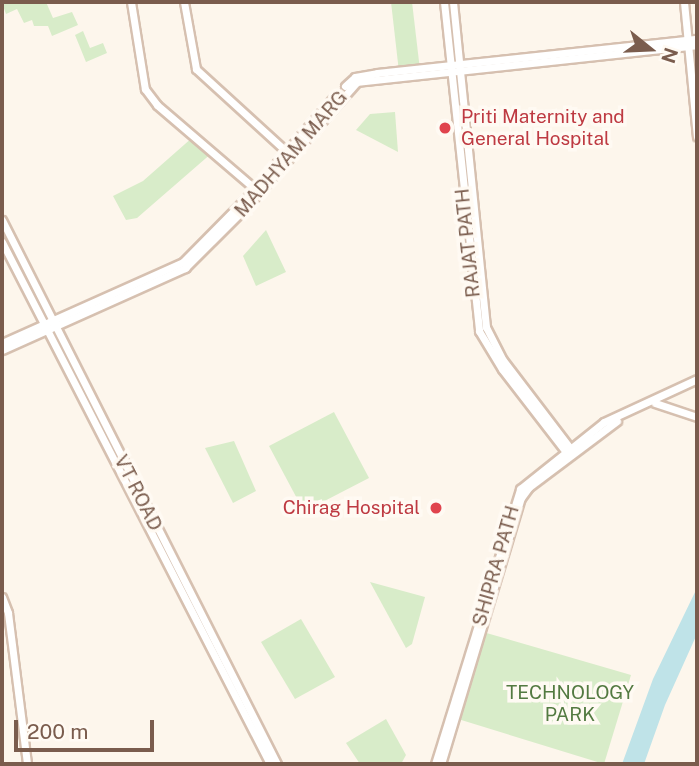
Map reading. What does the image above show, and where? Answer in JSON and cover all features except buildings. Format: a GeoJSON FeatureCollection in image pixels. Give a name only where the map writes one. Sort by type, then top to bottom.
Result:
{"type":"FeatureCollection","features":[{"type":"Feature","properties":{"kind":"street"},"geometry":{"type":"LineString","coordinates":[[131,2],[145,89],[157,105],[255,189]]}},
{"type":"Feature","properties":{"kind":"street"},"geometry":{"type":"LineString","coordinates":[[184,2],[195,69],[288,154]]}},
{"type":"Feature","properties":{"kind":"street","name":"RAJAT PATH"},"geometry":{"type":"LineString","coordinates":[[444,2],[455,70],[480,331],[502,369],[569,451]]}},
{"type":"Feature","properties":{"kind":"street","name":"RAJAT PATH"},"geometry":{"type":"LineString","coordinates":[[453,2],[455,70]]}},
{"type":"Feature","properties":{"kind":"street"},"geometry":{"type":"LineString","coordinates":[[684,2],[691,44],[697,136]]}},
{"type":"Feature","properties":{"kind":"street","name":"MADHYAM MARG"},"geometry":{"type":"LineString","coordinates":[[2,350],[48,324],[183,262],[357,82],[691,44],[697,39]]}},
{"type":"Feature","properties":{"kind":"street","name":"MADHYAM MARG"},"geometry":{"type":"LineString","coordinates":[[2,343],[185,268],[288,154]]}},
{"type":"Feature","properties":{"kind":"street","name":"VT ROAD"},"geometry":{"type":"LineString","coordinates":[[2,220],[48,324]]}},
{"type":"Feature","properties":{"kind":"street","name":"VT ROAD"},"geometry":{"type":"LineString","coordinates":[[2,242],[48,324],[278,764]]}},
{"type":"Feature","properties":{"kind":"street","name":"SHIPRA PATH"},"geometry":{"type":"LineString","coordinates":[[441,764],[521,498],[569,451],[604,422],[697,381]]}},
{"type":"Feature","properties":{"kind":"street","name":"SHIPRA PATH"},"geometry":{"type":"LineString","coordinates":[[435,764],[516,498],[527,481],[611,423],[697,381]]}},
{"type":"Feature","properties":{"kind":"street","name":"VT ROAD"},"geometry":{"type":"LineString","coordinates":[[89,403],[270,764]]}},
{"type":"Feature","properties":{"kind":"street"},"geometry":{"type":"LineString","coordinates":[[655,403],[697,417]]}},
{"type":"Feature","properties":{"kind":"street"},"geometry":{"type":"LineString","coordinates":[[2,597],[8,613],[27,764]]}},
{"type":"Feature","properties":{"kind":"green space"},"geometry":{"type":"Polygon","coordinates":[[[46,2],[53,18],[72,12],[78,25],[52,36],[48,26],[34,26],[32,20],[24,23],[17,9],[6,14],[2,3],[46,2]]]}},
{"type":"Feature","properties":{"kind":"green space"},"geometry":{"type":"Polygon","coordinates":[[[391,2],[412,2],[420,70],[399,72],[391,2]]]}},
{"type":"Feature","properties":{"kind":"green space"},"geometry":{"type":"Polygon","coordinates":[[[83,31],[90,48],[103,43],[107,53],[86,62],[75,35],[83,31]]]}},
{"type":"Feature","properties":{"kind":"green space"},"geometry":{"type":"Polygon","coordinates":[[[395,112],[398,152],[356,130],[370,114],[395,112]]]}},
{"type":"Feature","properties":{"kind":"green space"},"geometry":{"type":"Polygon","coordinates":[[[193,137],[213,152],[137,218],[126,220],[113,196],[143,181],[193,137]]]}},
{"type":"Feature","properties":{"kind":"green space"},"geometry":{"type":"Polygon","coordinates":[[[266,230],[286,272],[256,286],[243,256],[266,230]]]}},
{"type":"Feature","properties":{"kind":"green space"},"geometry":{"type":"Polygon","coordinates":[[[334,412],[369,478],[309,509],[301,506],[269,446],[334,412]]]}},
{"type":"Feature","properties":{"kind":"green space"},"geometry":{"type":"Polygon","coordinates":[[[234,441],[256,491],[233,503],[205,448],[234,441]]]}},
{"type":"Feature","properties":{"kind":"green space"},"geometry":{"type":"Polygon","coordinates":[[[370,582],[425,597],[412,644],[406,648],[370,582]]]}},
{"type":"Feature","properties":{"kind":"green space"},"geometry":{"type":"Polygon","coordinates":[[[301,619],[335,677],[295,699],[261,642],[301,619]]]}},
{"type":"Feature","properties":{"kind":"green space","name":"TECHNOLOGY PARK"},"geometry":{"type":"Polygon","coordinates":[[[483,632],[631,675],[604,764],[458,719],[483,632]]]}},
{"type":"Feature","properties":{"kind":"green space"},"geometry":{"type":"Polygon","coordinates":[[[386,719],[406,755],[401,764],[360,764],[346,743],[386,719]]]}},
{"type":"Feature","properties":{"kind":"water"},"geometry":{"type":"Polygon","coordinates":[[[697,588],[697,634],[665,705],[644,764],[622,764],[653,679],[697,588]]]}},
{"type":"Feature","properties":{"kind":"place","name":"Priti Maternity and General Hospital"},"geometry":{"type":"Point","coordinates":[445,128]}},
{"type":"Feature","properties":{"kind":"place","name":"Chirag Hospital"},"geometry":{"type":"Point","coordinates":[436,508]}}]}
